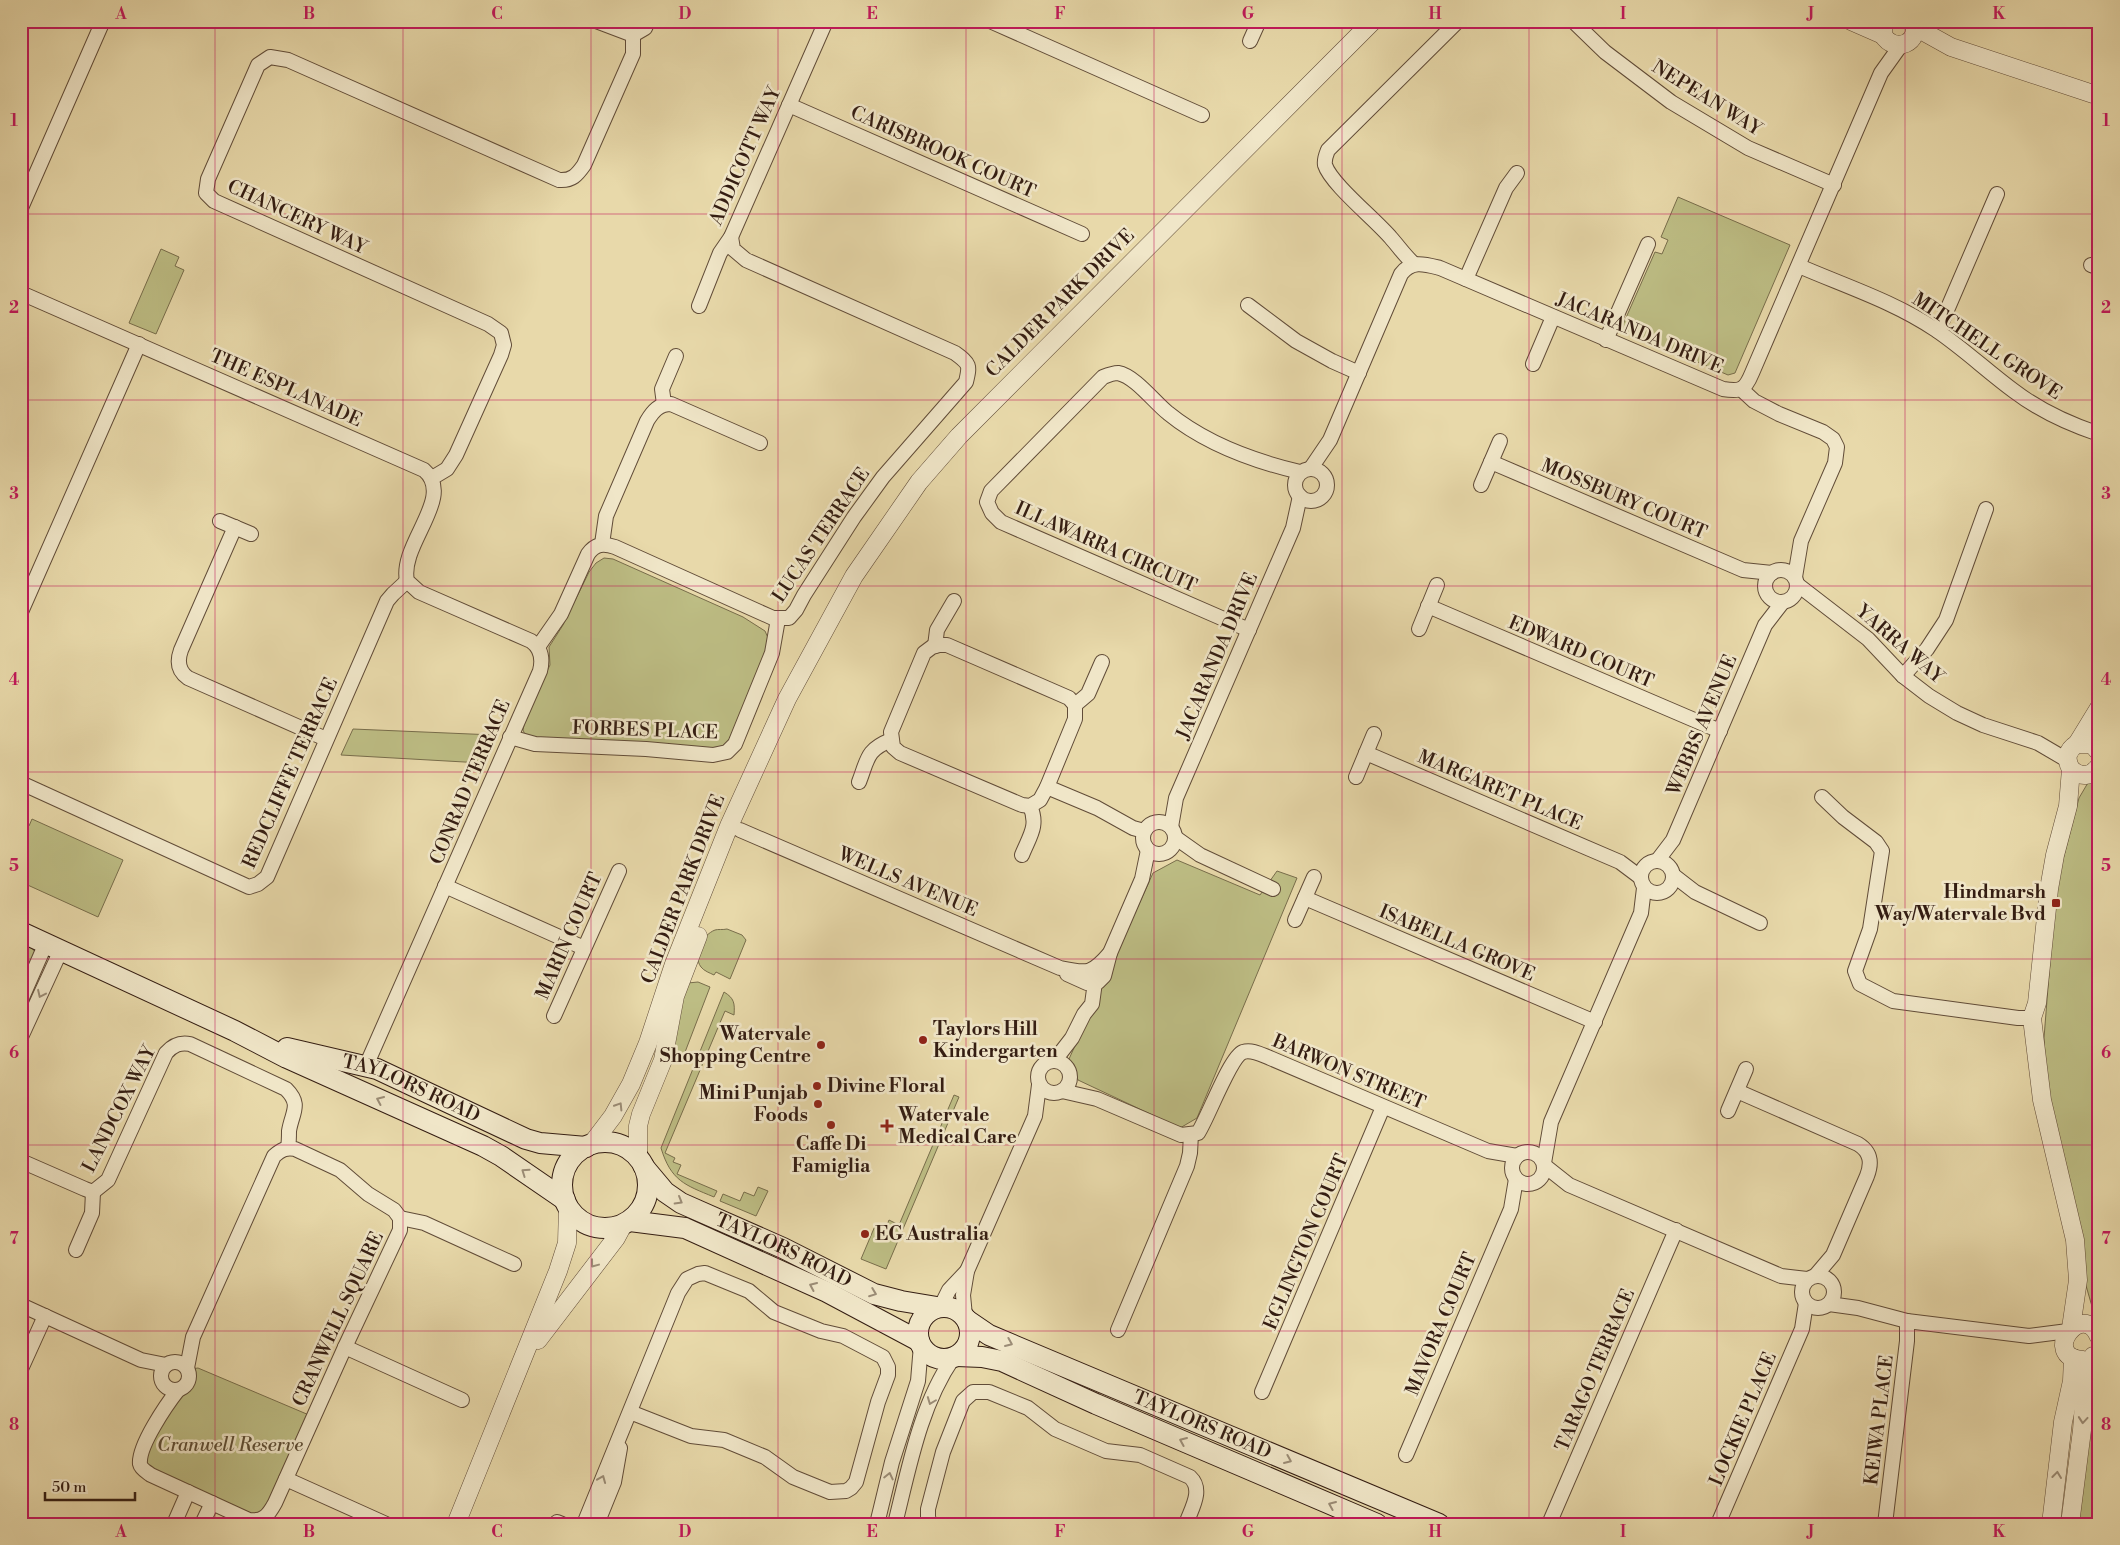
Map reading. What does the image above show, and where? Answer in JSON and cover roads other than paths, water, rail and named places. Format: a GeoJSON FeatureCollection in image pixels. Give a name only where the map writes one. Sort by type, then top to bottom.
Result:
{"type":"FeatureCollection","features":[{"type":"Feature","properties":{"kind":"main road","name":"TAYLORS ROAD"},"geometry":{"type":"LineString","coordinates":[[21,932],[235,1031],[356,1090],[483,1146],[508,1161],[566,1203]]}},
{"type":"Feature","properties":{"kind":"main road","name":"TAYLORS ROAD"},"geometry":{"type":"LineString","coordinates":[[235,1031],[294,1050],[366,1066],[396,1077],[526,1140],[540,1143],[589,1146]]}},
{"type":"Feature","properties":{"kind":"main road"},"geometry":{"type":"LineString","coordinates":[[356,1090],[366,1066]]}},
{"type":"Feature","properties":{"kind":"main road"},"geometry":{"type":"LineString","coordinates":[[611,1143],[630,1150],[641,1162],[648,1177],[647,1197],[638,1214],[626,1223],[610,1228],[598,1228],[586,1224],[575,1216],[566,1203],[562,1190],[566,1169],[578,1153],[589,1146],[611,1143]]}},
{"type":"Feature","properties":{"kind":"main road","name":"TAYLORS ROAD"},"geometry":{"type":"LineString","coordinates":[[641,1162],[665,1192],[681,1203],[783,1248],[874,1294],[900,1301],[939,1307]]}},
{"type":"Feature","properties":{"kind":"main road","name":"TAYLORS ROAD"},"geometry":{"type":"LineString","coordinates":[[626,1223],[685,1228],[827,1292],[920,1343]]}},
{"type":"Feature","properties":{"kind":"main road"},"geometry":{"type":"LineString","coordinates":[[939,1307],[954,1308],[966,1318],[970,1336],[964,1350],[955,1357],[946,1359],[931,1356],[920,1343],[919,1324],[923,1316],[939,1307]]}},
{"type":"Feature","properties":{"kind":"main road","name":"TAYLORS ROAD"},"geometry":{"type":"LineString","coordinates":[[966,1318],[989,1335],[1439,1524]]}},
{"type":"Feature","properties":{"kind":"main road","name":"TAYLORS ROAD"},"geometry":{"type":"LineString","coordinates":[[955,1357],[982,1357],[1002,1361],[1096,1404],[1377,1524]]}},
{"type":"Feature","properties":{"kind":"street"},"geometry":{"type":"LineString","coordinates":[[21,208],[104,21]]}},
{"type":"Feature","properties":{"kind":"street"},"geometry":{"type":"LineString","coordinates":[[596,21],[633,36],[645,28],[648,21]]}},
{"type":"Feature","properties":{"kind":"street","name":"ADDICOTT WAY"},"geometry":{"type":"LineString","coordinates":[[699,306],[720,253],[730,237],[826,21]]}},
{"type":"Feature","properties":{"kind":"street"},"geometry":{"type":"LineString","coordinates":[[990,21],[1202,115]]}},
{"type":"Feature","properties":{"kind":"street"},"geometry":{"type":"LineString","coordinates":[[1250,41],[1259,21]]}},
{"type":"Feature","properties":{"kind":"street","name":"CALDER PARK DRIVE"},"geometry":{"type":"LineString","coordinates":[[589,1146],[612,1116],[631,1084],[735,828],[816,647],[854,576],[886,528],[920,482],[959,436],[1373,21]]}},
{"type":"Feature","properties":{"kind":"street"},"geometry":{"type":"LineString","coordinates":[[1414,264],[1404,256],[1391,238],[1335,180],[1325,163],[1325,156],[1328,150],[1458,21]]}},
{"type":"Feature","properties":{"kind":"street","name":"NEPEAN WAY"},"geometry":{"type":"LineString","coordinates":[[1573,21],[1605,52],[1671,102],[1748,148],[1834,185]]}},
{"type":"Feature","properties":{"kind":"street"},"geometry":{"type":"LineString","coordinates":[[1851,21],[1951,46],[2099,96]]}},
{"type":"Feature","properties":{"kind":"street","name":"JACARANDA DRIVE"},"geometry":{"type":"LineString","coordinates":[[1169,829],[1176,798],[1293,528],[1306,479],[1330,440],[1401,274],[1407,267],[1424,263],[1440,268],[1723,389],[1741,390],[1747,385],[1899,33]]}},
{"type":"Feature","properties":{"kind":"street","name":"CHANCERY WAY"},"geometry":{"type":"LineString","coordinates":[[432,478],[447,470],[456,456],[501,356],[504,345],[501,333],[488,324],[214,201],[206,193],[208,179],[258,65],[270,57],[288,60],[559,180],[567,180],[575,177],[584,165],[633,54],[633,36]]}},
{"type":"Feature","properties":{"kind":"street","name":"CARISBROOK COURT"},"geometry":{"type":"LineString","coordinates":[[789,105],[1082,234]]}},
{"type":"Feature","properties":{"kind":"street"},"geometry":{"type":"LineString","coordinates":[[1466,279],[1506,188],[1517,173]]}},
{"type":"Feature","properties":{"kind":"street"},"geometry":{"type":"LineString","coordinates":[[1938,332],[1997,194]]}},
{"type":"Feature","properties":{"kind":"street","name":"LUCAS TERRACE"},"geometry":{"type":"LineString","coordinates":[[602,544],[615,547],[778,619],[785,619],[793,615],[854,516],[883,477],[966,382],[969,369],[967,362],[955,353],[746,260],[732,248],[730,237]]}},
{"type":"Feature","properties":{"kind":"street"},"geometry":{"type":"LineString","coordinates":[[1606,340],[1648,244]]}},
{"type":"Feature","properties":{"kind":"street","name":"MITCHELL GROVE"},"geometry":{"type":"LineString","coordinates":[[1799,266],[1910,314],[1938,332],[2016,392],[2074,424],[2099,434]]}},
{"type":"Feature","properties":{"kind":"street","name":"THE ESPLANADE"},"geometry":{"type":"LineString","coordinates":[[21,293],[418,466],[432,478]]}},
{"type":"Feature","properties":{"kind":"street"},"geometry":{"type":"LineString","coordinates":[[1248,304],[1296,341],[1360,373]]}},
{"type":"Feature","properties":{"kind":"street"},"geometry":{"type":"LineString","coordinates":[[1533,364],[1553,317]]}},
{"type":"Feature","properties":{"kind":"street"},"geometry":{"type":"LineString","coordinates":[[21,612],[139,344]]}},
{"type":"Feature","properties":{"kind":"street"},"geometry":{"type":"LineString","coordinates":[[664,404],[662,389],[676,356]]}},
{"type":"Feature","properties":{"kind":"street","name":"ILLAWARRA CIRCUIT"},"geometry":{"type":"LineString","coordinates":[[1249,630],[1001,522],[992,512],[987,502],[990,491],[1103,377],[1117,373],[1128,377],[1169,414],[1208,440],[1306,479],[1314,501]]}},
{"type":"Feature","properties":{"kind":"street"},"geometry":{"type":"LineString","coordinates":[[1741,390],[1754,401],[1779,414],[1823,432],[1833,439],[1837,447],[1835,463],[1801,541],[1766,580],[1767,592],[1777,602],[1787,601],[1798,590],[1796,581],[1801,541]]}},
{"type":"Feature","properties":{"kind":"street"},"geometry":{"type":"LineString","coordinates":[[432,478],[435,492],[434,499],[407,560],[408,581],[419,592],[531,641],[538,648],[561,614],[588,554],[592,549],[602,544],[604,524],[610,504],[647,421],[653,412],[664,404],[671,404],[760,443]]}},
{"type":"Feature","properties":{"kind":"street"},"geometry":{"type":"LineString","coordinates":[[1481,485],[1500,441]]}},
{"type":"Feature","properties":{"kind":"street","name":"MOSSBURY COURT"},"geometry":{"type":"LineString","coordinates":[[1491,462],[1743,570],[1767,592]]}},
{"type":"Feature","properties":{"kind":"street","name":"JACARANDA DRIVE"},"geometry":{"type":"LineString","coordinates":[[1293,528],[1314,501],[1322,496],[1328,483],[1306,479]]}},
{"type":"Feature","properties":{"kind":"street"},"geometry":{"type":"LineString","coordinates":[[1904,676],[1927,649],[1946,620],[1986,510]]}},
{"type":"Feature","properties":{"kind":"street"},"geometry":{"type":"LineString","coordinates":[[220,520],[251,534]]}},
{"type":"Feature","properties":{"kind":"street"},"geometry":{"type":"LineString","coordinates":[[235,527],[181,650],[179,668],[182,674],[188,678],[326,739]]}},
{"type":"Feature","properties":{"kind":"street","name":"MOSSBURY COURT"},"geometry":{"type":"LineString","coordinates":[[1743,570],[1776,571]]}},
{"type":"Feature","properties":{"kind":"street"},"geometry":{"type":"LineString","coordinates":[[1776,571],[1788,571],[1796,581]]}},
{"type":"Feature","properties":{"kind":"street","name":"REDCLIFFE TERRACE"},"geometry":{"type":"LineString","coordinates":[[21,783],[249,887],[258,884],[267,877],[387,601],[408,581]]}},
{"type":"Feature","properties":{"kind":"street","name":"YARRA WAY"},"geometry":{"type":"LineString","coordinates":[[1796,581],[1822,605],[1868,639],[1904,676],[1929,696],[1957,713],[1983,725],[2038,743],[2083,764]]}},
{"type":"Feature","properties":{"kind":"street"},"geometry":{"type":"LineString","coordinates":[[1419,629],[1437,585]]}},
{"type":"Feature","properties":{"kind":"street","name":"WEBBS AVENUE"},"geometry":{"type":"LineString","coordinates":[[1655,872],[1673,840],[1765,625],[1767,592]]}},
{"type":"Feature","properties":{"kind":"street"},"geometry":{"type":"LineString","coordinates":[[935,646],[937,630],[954,601]]}},
{"type":"Feature","properties":{"kind":"street","name":"YARRA WAY"},"geometry":{"type":"LineString","coordinates":[[1787,601],[1822,605]]}},
{"type":"Feature","properties":{"kind":"street","name":"WEBBS AVENUE"},"geometry":{"type":"LineString","coordinates":[[1765,625],[1787,601]]}},
{"type":"Feature","properties":{"kind":"street","name":"EDWARD COURT"},"geometry":{"type":"LineString","coordinates":[[1428,606],[1720,732]]}},
{"type":"Feature","properties":{"kind":"street","name":"FORBES PLACE"},"geometry":{"type":"LineString","coordinates":[[510,736],[535,744],[646,749],[713,755],[727,752],[735,744],[772,653],[778,619]]}},
{"type":"Feature","properties":{"kind":"street"},"geometry":{"type":"LineString","coordinates":[[947,645],[1069,698],[1075,705],[1075,719],[1040,800],[1030,806],[1022,805],[900,753],[893,748],[890,732],[924,653],[935,646],[947,645]]}},
{"type":"Feature","properties":{"kind":"street","name":"CONRAD TERRACE"},"geometry":{"type":"LineString","coordinates":[[366,1066],[541,666],[538,648]]}},
{"type":"Feature","properties":{"kind":"street"},"geometry":{"type":"LineString","coordinates":[[1075,705],[1088,694],[1102,662]]}},
{"type":"Feature","properties":{"kind":"street"},"geometry":{"type":"LineString","coordinates":[[2097,1344],[2078,1280],[2075,1240],[2070,1214],[2042,1100],[2032,1018],[2037,1003],[2054,854],[2099,708]]}},
{"type":"Feature","properties":{"kind":"street"},"geometry":{"type":"LineString","coordinates":[[1356,777],[1374,734]]}},
{"type":"Feature","properties":{"kind":"street"},"geometry":{"type":"LineString","coordinates":[[859,782],[871,751],[876,746],[891,740]]}},
{"type":"Feature","properties":{"kind":"street"},"geometry":{"type":"LineString","coordinates":[[2083,764],[2082,742],[2092,744],[2099,752]]}},
{"type":"Feature","properties":{"kind":"street","name":"MARGARET PLACE"},"geometry":{"type":"LineString","coordinates":[[1366,754],[1620,862],[1655,872]]}},
{"type":"Feature","properties":{"kind":"street"},"geometry":{"type":"LineString","coordinates":[[1047,787],[1097,808],[1133,828],[1144,831]]}},
{"type":"Feature","properties":{"kind":"street"},"geometry":{"type":"LineString","coordinates":[[1822,797],[1843,817],[1876,842],[1882,851],[1870,929],[1855,971],[1860,984],[1893,1001],[2018,1018],[2032,1018]]}},
{"type":"Feature","properties":{"kind":"street"},"geometry":{"type":"LineString","coordinates":[[1022,855],[1035,824],[1035,817],[1030,806]]}},
{"type":"Feature","properties":{"kind":"street"},"geometry":{"type":"LineString","coordinates":[[1200,855],[1166,852],[1156,854],[1148,850],[1143,841],[1144,831],[1150,824],[1169,829],[1200,855],[1272,889]]}},
{"type":"Feature","properties":{"kind":"street","name":"WELLS AVENUE"},"geometry":{"type":"LineString","coordinates":[[735,828],[1060,968],[1079,972],[1091,978]]}},
{"type":"Feature","properties":{"kind":"street"},"geometry":{"type":"LineString","coordinates":[[1142,879],[1166,852],[1173,847],[1169,829]]}},
{"type":"Feature","properties":{"kind":"street"},"geometry":{"type":"LineString","coordinates":[[1055,1060],[1072,1038],[1084,1014],[1091,978],[1096,968],[1110,953],[1142,879],[1148,850]]}},
{"type":"Feature","properties":{"kind":"street","name":"MARIN COURT"},"geometry":{"type":"LineString","coordinates":[[554,1016],[619,871]]}},
{"type":"Feature","properties":{"kind":"street"},"geometry":{"type":"LineString","coordinates":[[1655,872],[1653,894],[1663,892],[1695,892]]}},
{"type":"Feature","properties":{"kind":"street"},"geometry":{"type":"LineString","coordinates":[[1642,913],[1671,886],[1655,872]]}},
{"type":"Feature","properties":{"kind":"street"},"geometry":{"type":"LineString","coordinates":[[1655,872],[1760,923]]}},
{"type":"Feature","properties":{"kind":"street"},"geometry":{"type":"LineString","coordinates":[[1551,1122],[1512,1164],[1524,1178],[1545,1172],[1544,1164],[1551,1122],[1642,913],[1655,872]]}},
{"type":"Feature","properties":{"kind":"street"},"geometry":{"type":"LineString","coordinates":[[1295,920],[1314,878]]}},
{"type":"Feature","properties":{"kind":"street"},"geometry":{"type":"LineString","coordinates":[[445,886],[584,948]]}},
{"type":"Feature","properties":{"kind":"street","name":"ISABELLA GROVE"},"geometry":{"type":"LineString","coordinates":[[1305,898],[1595,1022]]}},
{"type":"Feature","properties":{"kind":"street"},"geometry":{"type":"LineString","coordinates":[[21,1000],[54,947]]}},
{"type":"Feature","properties":{"kind":"street"},"geometry":{"type":"LineString","coordinates":[[21,1037],[54,947]]}},
{"type":"Feature","properties":{"kind":"street","name":"CALDER PARK DRIVE"},"geometry":{"type":"LineString","coordinates":[[641,1162],[638,1126],[663,1060],[679,966]]}},
{"type":"Feature","properties":{"kind":"street"},"geometry":{"type":"LineString","coordinates":[[1034,1116],[1063,1083],[1072,1038]]}},
{"type":"Feature","properties":{"kind":"street","name":"LANDCOX WAY"},"geometry":{"type":"LineString","coordinates":[[93,1192],[108,1180],[166,1053],[171,1047],[183,1042],[286,1089],[295,1100],[288,1148]]}},
{"type":"Feature","properties":{"kind":"street","name":"BARWON STREET"},"geometry":{"type":"LineString","coordinates":[[1191,1134],[1198,1133],[1205,1122],[1233,1061],[1244,1052],[1251,1052],[1270,1058],[1488,1151],[1524,1178],[1569,1185],[1781,1276],[1814,1302]]}},
{"type":"Feature","properties":{"kind":"street"},"geometry":{"type":"LineString","coordinates":[[966,1318],[963,1295],[967,1271],[1034,1116],[1039,1085],[1037,1074],[1039,1069],[1047,1062],[1055,1060],[1064,1064],[1063,1083]]}},
{"type":"Feature","properties":{"kind":"street"},"geometry":{"type":"LineString","coordinates":[[1728,1111],[1746,1069]]}},
{"type":"Feature","properties":{"kind":"street"},"geometry":{"type":"LineString","coordinates":[[1039,1085],[1046,1091],[1063,1083]]}},
{"type":"Feature","properties":{"kind":"street"},"geometry":{"type":"LineString","coordinates":[[1063,1083],[1182,1135],[1191,1134],[1187,1166],[1118,1330]]}},
{"type":"Feature","properties":{"kind":"street"},"geometry":{"type":"LineString","coordinates":[[1736,1091],[1858,1144],[1868,1152],[1871,1164],[1869,1170],[1833,1255],[1804,1283],[1814,1302]]}},
{"type":"Feature","properties":{"kind":"street","name":"EGLINGTON COURT"},"geometry":{"type":"LineString","coordinates":[[1262,1392],[1383,1107]]}},
{"type":"Feature","properties":{"kind":"street"},"geometry":{"type":"LineString","coordinates":[[163,1382],[162,1371],[176,1365],[193,1338],[274,1156],[288,1148]]}},
{"type":"Feature","properties":{"kind":"street","name":"CRANWELL SQUARE"},"geometry":{"type":"LineString","coordinates":[[178,1390],[161,1411],[140,1464],[151,1475],[250,1520],[257,1521],[269,1514],[344,1347],[400,1230],[400,1218],[394,1210],[368,1194],[340,1170],[301,1151],[288,1148]]}},
{"type":"Feature","properties":{"kind":"street","name":"BARWON STREET"},"geometry":{"type":"LineString","coordinates":[[1488,1151],[1537,1154],[1544,1164],[1569,1185]]}},
{"type":"Feature","properties":{"kind":"street","name":"LANDCOX WAY"},"geometry":{"type":"LineString","coordinates":[[21,1161],[93,1192]]}},
{"type":"Feature","properties":{"kind":"street","name":"MAVORA COURT"},"geometry":{"type":"LineString","coordinates":[[1406,1455],[1524,1178]]}},
{"type":"Feature","properties":{"kind":"street","name":"LANDCOX WAY"},"geometry":{"type":"LineString","coordinates":[[76,1250],[92,1213],[93,1192]]}},
{"type":"Feature","properties":{"kind":"street"},"geometry":{"type":"LineString","coordinates":[[456,1524],[563,1256],[566,1244],[566,1203]]}},
{"type":"Feature","properties":{"kind":"street"},"geometry":{"type":"LineString","coordinates":[[400,1218],[424,1223],[514,1264]]}},
{"type":"Feature","properties":{"kind":"street"},"geometry":{"type":"LineString","coordinates":[[515,1377],[552,1320],[626,1223]]}},
{"type":"Feature","properties":{"kind":"street","name":"TARAGO TERRACE"},"geometry":{"type":"LineString","coordinates":[[1549,1524],[1676,1230]]}},
{"type":"Feature","properties":{"kind":"street"},"geometry":{"type":"LineString","coordinates":[[1814,1302],[1834,1295],[1832,1285],[1833,1255]]}},
{"type":"Feature","properties":{"kind":"street"},"geometry":{"type":"LineString","coordinates":[[939,1307],[949,1290],[967,1271]]}},
{"type":"Feature","properties":{"kind":"street"},"geometry":{"type":"LineString","coordinates":[[584,1524],[678,1293],[687,1279],[698,1274],[714,1276],[749,1291],[774,1312],[821,1331],[843,1336],[861,1344],[883,1357],[888,1366],[888,1375],[878,1402],[858,1476],[851,1488],[840,1493],[830,1492],[793,1477],[765,1457],[724,1440],[692,1436],[630,1412]]}},
{"type":"Feature","properties":{"kind":"street","name":"BARWON STREET"},"geometry":{"type":"LineString","coordinates":[[1781,1276],[1812,1277],[1821,1275],[1832,1285]]}},
{"type":"Feature","properties":{"kind":"street"},"geometry":{"type":"LineString","coordinates":[[2051,1524],[2064,1422],[2072,1381],[2070,1356],[2064,1342],[2070,1329],[2078,1280]]}},
{"type":"Feature","properties":{"kind":"street"},"geometry":{"type":"LineString","coordinates":[[1832,1285],[1858,1308]]}},
{"type":"Feature","properties":{"kind":"street"},"geometry":{"type":"LineString","coordinates":[[1814,1302],[1858,1308],[1907,1321],[2029,1336],[2059,1348],[2070,1356],[2083,1360],[2097,1344]]}},
{"type":"Feature","properties":{"kind":"street","name":"LOCKIE PLACE"},"geometry":{"type":"LineString","coordinates":[[1718,1524],[1814,1302]]}},
{"type":"Feature","properties":{"kind":"street"},"geometry":{"type":"LineString","coordinates":[[21,1305],[142,1360],[176,1365],[189,1372],[188,1381],[182,1388],[170,1390],[142,1360]]}},
{"type":"Feature","properties":{"kind":"street"},"geometry":{"type":"LineString","coordinates":[[21,1369],[45,1316]]}},
{"type":"Feature","properties":{"kind":"street","name":"KEIWA PLACE"},"geometry":{"type":"LineString","coordinates":[[1885,1524],[1907,1341],[1907,1321]]}},
{"type":"Feature","properties":{"kind":"street"},"geometry":{"type":"LineString","coordinates":[[2029,1336],[2070,1329],[2081,1324],[2092,1328],[2097,1344],[2085,1382],[2082,1430],[2070,1524]]}},
{"type":"Feature","properties":{"kind":"street"},"geometry":{"type":"LineString","coordinates":[[877,1524],[894,1454],[918,1381],[920,1343]]}},
{"type":"Feature","properties":{"kind":"street"},"geometry":{"type":"LineString","coordinates":[[344,1347],[462,1400]]}},
{"type":"Feature","properties":{"kind":"street"},"geometry":{"type":"LineString","coordinates":[[895,1524],[917,1439],[939,1379],[955,1357]]}},
{"type":"Feature","properties":{"kind":"street","name":"CRANWELL SQUARE"},"geometry":{"type":"LineString","coordinates":[[161,1411],[163,1382]]}},
{"type":"Feature","properties":{"kind":"street"},"geometry":{"type":"LineString","coordinates":[[931,1524],[928,1518],[931,1494],[943,1452],[963,1401],[973,1392],[984,1391],[1028,1408],[1061,1432],[1106,1451],[1140,1456],[1190,1477],[1197,1490],[1186,1524]]}},
{"type":"Feature","properties":{"kind":"street"},"geometry":{"type":"LineString","coordinates":[[597,1524],[614,1482],[620,1455],[621,1435]]}},
{"type":"Feature","properties":{"kind":"street"},"geometry":{"type":"LineString","coordinates":[[286,1479],[386,1524]]}},
{"type":"Feature","properties":{"kind":"street"},"geometry":{"type":"LineString","coordinates":[[174,1524],[188,1492]]}},
{"type":"Feature","properties":{"kind":"street"},"geometry":{"type":"LineString","coordinates":[[202,1524],[212,1503]]}},
{"type":"Feature","properties":{"kind":"place","name":"Hindmarsh Way/Watervale Bvd"},"geometry":{"type":"Point","coordinates":[2056,903]}},
{"type":"Feature","properties":{"kind":"place","name":"Taylors Hill Kindergarten"},"geometry":{"type":"Point","coordinates":[923,1040]}},
{"type":"Feature","properties":{"kind":"place","name":"Watervale Shopping Centre"},"geometry":{"type":"Point","coordinates":[821,1045]}},
{"type":"Feature","properties":{"kind":"place","name":"Divine Floral"},"geometry":{"type":"Point","coordinates":[817,1086]}},
{"type":"Feature","properties":{"kind":"place","name":"Mini Punjab Foods"},"geometry":{"type":"Point","coordinates":[818,1104]}},
{"type":"Feature","properties":{"kind":"place","name":"Caffe Di Famiglia"},"geometry":{"type":"Point","coordinates":[831,1125]}},
{"type":"Feature","properties":{"kind":"place","name":"Watervale Medical Care"},"geometry":{"type":"Point","coordinates":[887,1126]}},
{"type":"Feature","properties":{"kind":"place","name":"EG Australia"},"geometry":{"type":"Point","coordinates":[865,1234]}},
{"type":"Feature","properties":{"kind":"park label","name":"Cranwell Reserve"},"geometry":{"type":"Point","coordinates":[230,1445]}}]}
